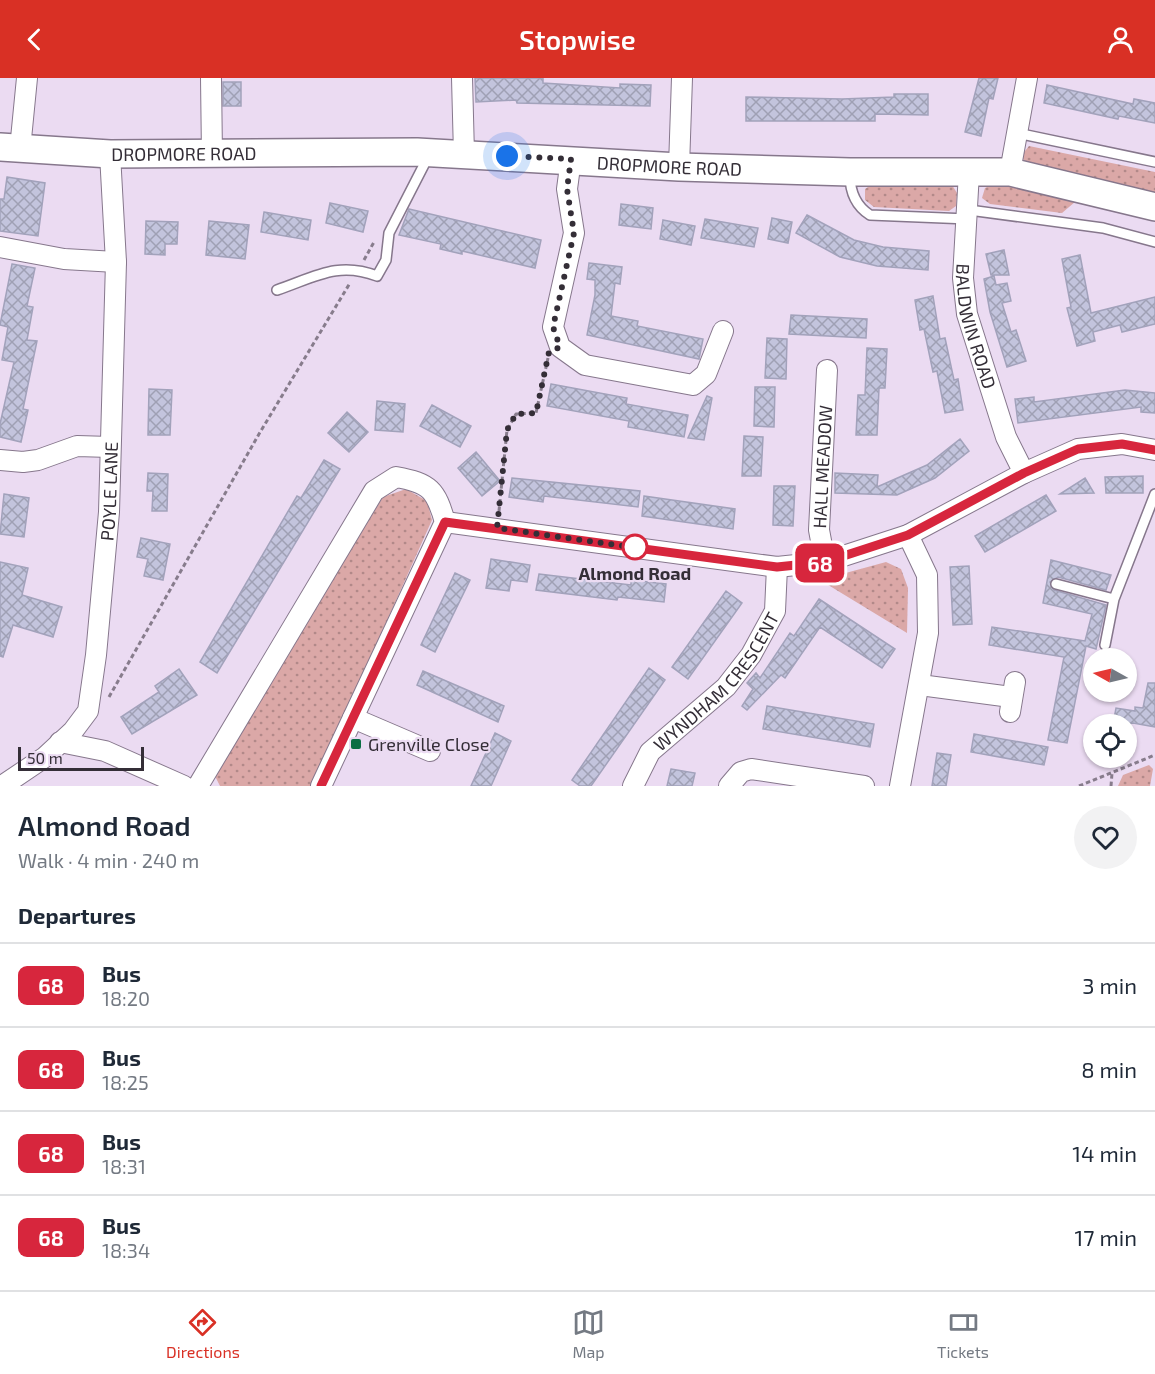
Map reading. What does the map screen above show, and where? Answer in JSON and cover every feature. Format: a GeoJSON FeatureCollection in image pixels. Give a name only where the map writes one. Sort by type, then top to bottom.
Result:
{"type":"FeatureCollection","features":[{"type":"Feature","properties":{"kind":"street"},"geometry":{"type":"LineString","coordinates":[[10,148],[27,78]]}},
{"type":"Feature","properties":{"kind":"street"},"geometry":{"type":"LineString","coordinates":[[211,78],[212,154]]}},
{"type":"Feature","properties":{"kind":"street"},"geometry":{"type":"LineString","coordinates":[[462,78],[464,154]]}},
{"type":"Feature","properties":{"kind":"street"},"geometry":{"type":"LineString","coordinates":[[679,167],[682,78]]}},
{"type":"Feature","properties":{"kind":"street"},"geometry":{"type":"LineString","coordinates":[[1010,172],[1027,78]]}},
{"type":"Feature","properties":{"kind":"street","name":"DROPMORE ROAD"},"geometry":{"type":"LineString","coordinates":[[10,148],[110,154],[430,152],[679,167],[850,172],[1010,172],[1155,207]]}},
{"type":"Feature","properties":{"kind":"street","name":"POYLE LANE"},"geometry":{"type":"LineString","coordinates":[[2,786],[45,756],[82,721],[88,711],[96,655],[109,512],[116,262],[110,154]]}},
{"type":"Feature","properties":{"kind":"street"},"geometry":{"type":"LineString","coordinates":[[571,159],[567,189],[574,233],[553,327],[560,347],[585,365],[693,385],[706,374],[723,331]]}},
{"type":"Feature","properties":{"kind":"street","name":"BALDWIN ROAD"},"geometry":{"type":"LineString","coordinates":[[969,172],[963,278],[967,314],[1005,437],[1024,473]]}},
{"type":"Feature","properties":{"kind":"street"},"geometry":{"type":"LineString","coordinates":[[0,247],[64,260],[116,262]]}},
{"type":"Feature","properties":{"kind":"street","name":"HALL MEADOW"},"geometry":{"type":"LineString","coordinates":[[825,562],[819,530],[827,370]]}},
{"type":"Feature","properties":{"kind":"street"},"geometry":{"type":"LineString","coordinates":[[445,522],[777,567],[825,562],[908,535],[1024,473],[1078,449],[1122,444],[1155,450]]}},
{"type":"Feature","properties":{"kind":"street"},"geometry":{"type":"LineString","coordinates":[[0,460],[23,462],[38,460],[77,446],[110,447]]}},
{"type":"Feature","properties":{"kind":"street"},"geometry":{"type":"LineString","coordinates":[[198,786],[374,491],[396,477],[420,481],[438,497],[445,522],[321,786]]}},
{"type":"Feature","properties":{"kind":"street"},"geometry":{"type":"LineString","coordinates":[[900,786],[928,633],[927,575],[908,535]]}},
{"type":"Feature","properties":{"kind":"street","name":"WYNDHAM CRESCENT"},"geometry":{"type":"LineString","coordinates":[[633,786],[651,752],[726,687],[752,655],[775,611],[777,567]]}},
{"type":"Feature","properties":{"kind":"street"},"geometry":{"type":"LineString","coordinates":[[920,685],[1012,697]]}},
{"type":"Feature","properties":{"kind":"street"},"geometry":{"type":"LineString","coordinates":[[353,718],[430,751]]}},
{"type":"Feature","properties":{"kind":"street"},"geometry":{"type":"LineString","coordinates":[[82,721],[105,750]]}},
{"type":"Feature","properties":{"kind":"street"},"geometry":{"type":"LineString","coordinates":[[60,742],[105,750],[184,786]]}},
{"type":"Feature","properties":{"kind":"street"},"geometry":{"type":"LineString","coordinates":[[729,786],[741,772],[751,769],[864,786]]}},
{"type":"Feature","properties":{"kind":"lane"},"geometry":{"type":"LineString","coordinates":[[1017,132],[1155,162]]}},
{"type":"Feature","properties":{"kind":"lane"},"geometry":{"type":"LineString","coordinates":[[277,290],[340,268],[359,268],[377,276],[386,260],[389,233],[430,152]]}},
{"type":"Feature","properties":{"kind":"lane"},"geometry":{"type":"LineString","coordinates":[[850,172],[850,183],[856,200],[861,209],[870,214],[968,214],[1103,228],[1155,243]]}},
{"type":"Feature","properties":{"kind":"lane"},"geometry":{"type":"LineString","coordinates":[[1105,645],[1114,599],[1155,494]]}},
{"type":"Feature","properties":{"kind":"lane"},"geometry":{"type":"LineString","coordinates":[[1056,584],[1114,599]]}},
{"type":"Feature","properties":{"kind":"path"},"geometry":{"type":"LineString","coordinates":[[106,703],[258,434],[375,241]]}},
{"type":"Feature","properties":{"kind":"path"},"geometry":{"type":"LineString","coordinates":[[497,528],[507,430],[516,414],[536,413],[549,352],[560,347]]}},
{"type":"Feature","properties":{"kind":"path"},"geometry":{"type":"LineString","coordinates":[[1079,786],[1155,755]]}},
{"type":"Feature","properties":{"kind":"path"},"geometry":{"type":"LineString","coordinates":[[1111,786],[1112,772]]}},
{"type":"Feature","properties":{"kind":"shaded area"},"geometry":{"type":"Polygon","coordinates":[[[1029,146],[1155,172],[1155,194],[1028,165],[1021,156],[1029,146]]]}},
{"type":"Feature","properties":{"kind":"shaded area"},"geometry":{"type":"Polygon","coordinates":[[[874,183],[952,185],[957,193],[956,206],[949,211],[874,207],[865,200],[865,189],[874,183]]]}},
{"type":"Feature","properties":{"kind":"shaded area"},"geometry":{"type":"Polygon","coordinates":[[[995,183],[1082,196],[1062,213],[990,204],[982,198],[985,188],[995,183]]]}},
{"type":"Feature","properties":{"kind":"shaded area"},"geometry":{"type":"Polygon","coordinates":[[[406,489],[427,501],[432,520],[313,786],[220,786],[213,772],[383,497],[406,489]]]}},
{"type":"Feature","properties":{"kind":"shaded area"},"geometry":{"type":"Polygon","coordinates":[[[886,562],[901,569],[908,588],[907,633],[820,580],[886,562]]]}},
{"type":"Feature","properties":{"kind":"shaded area"},"geometry":{"type":"Polygon","coordinates":[[[1149,765],[1153,769],[1150,786],[1118,786],[1123,775],[1149,765]]]}},
{"type":"Feature","properties":{"kind":"building"},"geometry":{"type":"Polygon","coordinates":[[[475,78],[543,78],[543,83],[620,88],[620,84],[651,85],[650,106],[517,103],[516,100],[476,102],[475,78]]]}},
{"type":"Feature","properties":{"kind":"building"},"geometry":{"type":"Polygon","coordinates":[[[979,78],[998,78],[993,99],[989,98],[981,136],[965,132],[979,78]]]}},
{"type":"Feature","properties":{"kind":"building"},"geometry":{"type":"Polygon","coordinates":[[[223,82],[241,82],[241,106],[223,106],[223,82]]]}},
{"type":"Feature","properties":{"kind":"building"},"geometry":{"type":"Polygon","coordinates":[[[1047,85],[1133,104],[1134,99],[1155,103],[1155,123],[1119,116],[1118,119],[1044,103],[1047,85]]]}},
{"type":"Feature","properties":{"kind":"building"},"geometry":{"type":"Polygon","coordinates":[[[894,94],[928,94],[928,115],[875,114],[875,121],[746,121],[746,97],[842,99],[894,97],[894,94]]]}},
{"type":"Feature","properties":{"kind":"building"},"geometry":{"type":"Polygon","coordinates":[[[7,177],[45,183],[38,236],[0,231],[0,199],[4,199],[7,177]]]}},
{"type":"Feature","properties":{"kind":"building"},"geometry":{"type":"Polygon","coordinates":[[[330,203],[368,211],[363,232],[326,223],[330,203]]]}},
{"type":"Feature","properties":{"kind":"building"},"geometry":{"type":"Polygon","coordinates":[[[621,204],[653,208],[651,229],[619,225],[621,204]]]}},
{"type":"Feature","properties":{"kind":"building"},"geometry":{"type":"Polygon","coordinates":[[[409,209],[541,240],[535,268],[462,251],[462,254],[440,249],[441,244],[399,235],[409,209]]]}},
{"type":"Feature","properties":{"kind":"building"},"geometry":{"type":"Polygon","coordinates":[[[264,212],[311,220],[308,240],[261,232],[264,212]]]}},
{"type":"Feature","properties":{"kind":"building"},"geometry":{"type":"Polygon","coordinates":[[[807,215],[854,240],[883,247],[929,251],[928,270],[877,266],[840,257],[796,233],[807,215]]]}},
{"type":"Feature","properties":{"kind":"building"},"geometry":{"type":"Polygon","coordinates":[[[772,218],[792,222],[788,243],[768,239],[772,218]]]}},
{"type":"Feature","properties":{"kind":"building"},"geometry":{"type":"Polygon","coordinates":[[[705,219],[758,228],[754,247],[701,238],[705,219]]]}},
{"type":"Feature","properties":{"kind":"building"},"geometry":{"type":"Polygon","coordinates":[[[663,220],[695,226],[691,245],[660,239],[663,220]]]}},
{"type":"Feature","properties":{"kind":"building"},"geometry":{"type":"Polygon","coordinates":[[[146,221],[178,222],[177,244],[165,244],[165,255],[145,254],[146,221]]]}},
{"type":"Feature","properties":{"kind":"building"},"geometry":{"type":"Polygon","coordinates":[[[209,221],[249,225],[245,259],[206,255],[209,221]]]}},
{"type":"Feature","properties":{"kind":"building"},"geometry":{"type":"Polygon","coordinates":[[[1004,250],[1009,275],[991,275],[986,254],[1004,250]]]}},
{"type":"Feature","properties":{"kind":"building"},"geometry":{"type":"Polygon","coordinates":[[[1080,255],[1091,313],[1155,297],[1155,324],[1122,332],[1120,325],[1093,332],[1095,341],[1077,346],[1067,308],[1071,307],[1062,259],[1080,255]]]}},
{"type":"Feature","properties":{"kind":"building"},"geometry":{"type":"Polygon","coordinates":[[[589,263],[622,267],[620,284],[615,283],[611,316],[638,321],[637,326],[703,339],[699,359],[587,335],[595,295],[595,280],[587,279],[589,263]]]}},
{"type":"Feature","properties":{"kind":"building"},"geometry":{"type":"Polygon","coordinates":[[[12,264],[35,268],[27,306],[33,307],[27,340],[37,341],[23,409],[28,410],[21,442],[0,437],[0,424],[14,362],[2,360],[8,327],[0,325],[12,264]]]}},
{"type":"Feature","properties":{"kind":"building"},"geometry":{"type":"Polygon","coordinates":[[[994,276],[996,285],[1007,283],[1011,301],[1002,303],[1011,332],[1016,330],[1026,361],[1007,367],[990,312],[984,279],[994,276]]]}},
{"type":"Feature","properties":{"kind":"building"},"geometry":{"type":"Polygon","coordinates":[[[933,296],[940,339],[945,338],[954,380],[958,379],[963,410],[945,413],[937,371],[933,372],[924,329],[920,330],[915,300],[933,296]]]}},
{"type":"Feature","properties":{"kind":"building"},"geometry":{"type":"Polygon","coordinates":[[[791,315],[867,319],[866,338],[789,334],[791,315]]]}},
{"type":"Feature","properties":{"kind":"building"},"geometry":{"type":"Polygon","coordinates":[[[767,338],[787,339],[786,379],[765,378],[767,338]]]}},
{"type":"Feature","properties":{"kind":"building"},"geometry":{"type":"Polygon","coordinates":[[[867,348],[887,349],[885,388],[879,388],[877,435],[856,435],[858,395],[865,395],[867,348]]]}},
{"type":"Feature","properties":{"kind":"building"},"geometry":{"type":"Polygon","coordinates":[[[551,384],[627,398],[626,404],[688,415],[684,437],[628,427],[629,421],[547,406],[551,384]]]}},
{"type":"Feature","properties":{"kind":"building"},"geometry":{"type":"Polygon","coordinates":[[[755,387],[775,387],[774,427],[754,426],[755,387]]]}},
{"type":"Feature","properties":{"kind":"building"},"geometry":{"type":"Polygon","coordinates":[[[149,389],[172,390],[170,435],[148,435],[149,389]]]}},
{"type":"Feature","properties":{"kind":"building"},"geometry":{"type":"Polygon","coordinates":[[[1125,390],[1155,393],[1155,413],[1141,412],[1141,407],[1018,423],[1015,399],[1034,397],[1034,402],[1125,390]]]}},
{"type":"Feature","properties":{"kind":"building"},"geometry":{"type":"Polygon","coordinates":[[[707,396],[712,398],[704,440],[688,438],[707,396]]]}},
{"type":"Feature","properties":{"kind":"building"},"geometry":{"type":"Polygon","coordinates":[[[377,401],[405,404],[403,432],[375,430],[377,401]]]}},
{"type":"Feature","properties":{"kind":"building"},"geometry":{"type":"Polygon","coordinates":[[[432,405],[471,426],[460,447],[420,426],[432,405]]]}},
{"type":"Feature","properties":{"kind":"building"},"geometry":{"type":"Polygon","coordinates":[[[347,412],[368,432],[349,452],[328,433],[347,412]]]}},
{"type":"Feature","properties":{"kind":"building"},"geometry":{"type":"Polygon","coordinates":[[[744,436],[763,437],[761,476],[742,476],[744,436]]]}},
{"type":"Feature","properties":{"kind":"building"},"geometry":{"type":"Polygon","coordinates":[[[960,439],[969,451],[935,478],[897,495],[835,493],[835,473],[878,475],[877,487],[927,465],[960,439]]]}},
{"type":"Feature","properties":{"kind":"building"},"geometry":{"type":"Polygon","coordinates":[[[476,452],[500,481],[482,496],[458,468],[476,452]]]}},
{"type":"Feature","properties":{"kind":"building"},"geometry":{"type":"Polygon","coordinates":[[[324,460],[340,469],[217,673],[200,662],[297,496],[301,498],[324,460]]]}},
{"type":"Feature","properties":{"kind":"building"},"geometry":{"type":"Polygon","coordinates":[[[148,473],[168,474],[167,511],[152,511],[153,491],[147,491],[148,473]]]}},
{"type":"Feature","properties":{"kind":"building"},"geometry":{"type":"Polygon","coordinates":[[[1143,476],[1143,493],[1106,493],[1105,477],[1143,476]]]}},
{"type":"Feature","properties":{"kind":"building"},"geometry":{"type":"Polygon","coordinates":[[[512,478],[640,491],[638,507],[544,496],[543,502],[509,497],[512,478]]]}},
{"type":"Feature","properties":{"kind":"building"},"geometry":{"type":"Polygon","coordinates":[[[1085,478],[1094,493],[1060,494],[1085,478]]]}},
{"type":"Feature","properties":{"kind":"building"},"geometry":{"type":"Polygon","coordinates":[[[774,486],[795,486],[793,526],[773,525],[774,486]]]}},
{"type":"Feature","properties":{"kind":"building"},"geometry":{"type":"Polygon","coordinates":[[[4,494],[29,498],[24,537],[0,534],[4,494]]]}},
{"type":"Feature","properties":{"kind":"building"},"geometry":{"type":"Polygon","coordinates":[[[1046,495],[1056,511],[985,552],[975,536],[1046,495]]]}},
{"type":"Feature","properties":{"kind":"building"},"geometry":{"type":"Polygon","coordinates":[[[644,496],[735,509],[733,529],[642,516],[644,496]]]}},
{"type":"Feature","properties":{"kind":"building"},"geometry":{"type":"Polygon","coordinates":[[[141,538],[170,544],[163,580],[144,576],[148,559],[137,557],[141,538]]]}},
{"type":"Feature","properties":{"kind":"building"},"geometry":{"type":"Polygon","coordinates":[[[491,559],[530,565],[527,582],[511,580],[509,591],[486,588],[491,559]]]}},
{"type":"Feature","properties":{"kind":"building"},"geometry":{"type":"Polygon","coordinates":[[[1051,560],[1111,575],[1106,590],[1058,577],[1050,582],[1054,590],[1106,605],[1096,648],[1086,646],[1083,648],[1083,661],[1067,743],[1048,740],[1064,657],[989,645],[992,627],[1085,641],[1092,614],[1043,603],[1051,560]]]}},
{"type":"Feature","properties":{"kind":"building"},"geometry":{"type":"Polygon","coordinates":[[[0,562],[28,568],[22,595],[62,607],[53,637],[13,625],[3,657],[0,656],[0,562]]]}},
{"type":"Feature","properties":{"kind":"building"},"geometry":{"type":"Polygon","coordinates":[[[969,566],[972,624],[953,625],[950,567],[969,566]]]}},
{"type":"Feature","properties":{"kind":"building"},"geometry":{"type":"Polygon","coordinates":[[[455,573],[470,580],[435,652],[421,645],[455,573]]]}},
{"type":"Feature","properties":{"kind":"building"},"geometry":{"type":"Polygon","coordinates":[[[539,574],[631,585],[631,580],[666,584],[664,602],[618,597],[617,600],[536,590],[539,574]]]}},
{"type":"Feature","properties":{"kind":"building"},"geometry":{"type":"Polygon","coordinates":[[[726,591],[742,603],[688,679],[672,667],[726,591]]]}},
{"type":"Feature","properties":{"kind":"building"},"geometry":{"type":"Polygon","coordinates":[[[819,599],[895,649],[882,668],[820,627],[785,678],[781,675],[747,710],[742,706],[753,689],[747,683],[756,673],[760,678],[790,633],[794,636],[819,599]]]}},
{"type":"Feature","properties":{"kind":"building"},"geometry":{"type":"Polygon","coordinates":[[[649,668],[665,680],[591,786],[580,786],[572,780],[649,668]]]}},
{"type":"Feature","properties":{"kind":"building"},"geometry":{"type":"Polygon","coordinates":[[[179,669],[197,695],[132,734],[121,717],[159,692],[155,686],[179,669]]]}},
{"type":"Feature","properties":{"kind":"building"},"geometry":{"type":"Polygon","coordinates":[[[423,671],[504,706],[498,722],[417,685],[423,671]]]}},
{"type":"Feature","properties":{"kind":"building"},"geometry":{"type":"Polygon","coordinates":[[[1148,683],[1155,683],[1155,727],[1137,724],[1137,714],[1115,714],[1116,708],[1135,711],[1135,707],[1143,708],[1148,683]]]}},
{"type":"Feature","properties":{"kind":"building"},"geometry":{"type":"Polygon","coordinates":[[[767,706],[874,724],[870,747],[763,729],[767,706]]]}},
{"type":"Feature","properties":{"kind":"building"},"geometry":{"type":"Polygon","coordinates":[[[495,733],[511,741],[491,786],[471,786],[495,733]]]}},
{"type":"Feature","properties":{"kind":"building"},"geometry":{"type":"Polygon","coordinates":[[[974,734],[1048,747],[1044,765],[971,752],[974,734]]]}},
{"type":"Feature","properties":{"kind":"building"},"geometry":{"type":"Polygon","coordinates":[[[937,753],[951,755],[946,786],[932,786],[937,753]]]}},
{"type":"Feature","properties":{"kind":"building"},"geometry":{"type":"Polygon","coordinates":[[[671,769],[695,773],[692,786],[667,786],[671,769]]]}},
{"type":"Feature","properties":{"kind":"bus line","name":"68"},"geometry":{"type":"LineString","coordinates":[[321,786],[445,522],[777,567],[825,562],[908,535],[1024,473],[1078,449],[1122,444],[1155,450]]}},
{"type":"Feature","properties":{"kind":"place","name":"Almond Road"},"geometry":{"type":"Point","coordinates":[635,547]}},
{"type":"Feature","properties":{"kind":"place","name":"Grenville Close"},"geometry":{"type":"Point","coordinates":[356,744]}},
{"type":"Feature","properties":{"kind":"route"},"geometry":{"type":"LineString","coordinates":[[507,156],[571,159],[567,189],[574,233],[553,327],[560,347],[549,352],[536,413],[516,414],[507,430],[497,528],[637,548],[635,547]]}}]}
